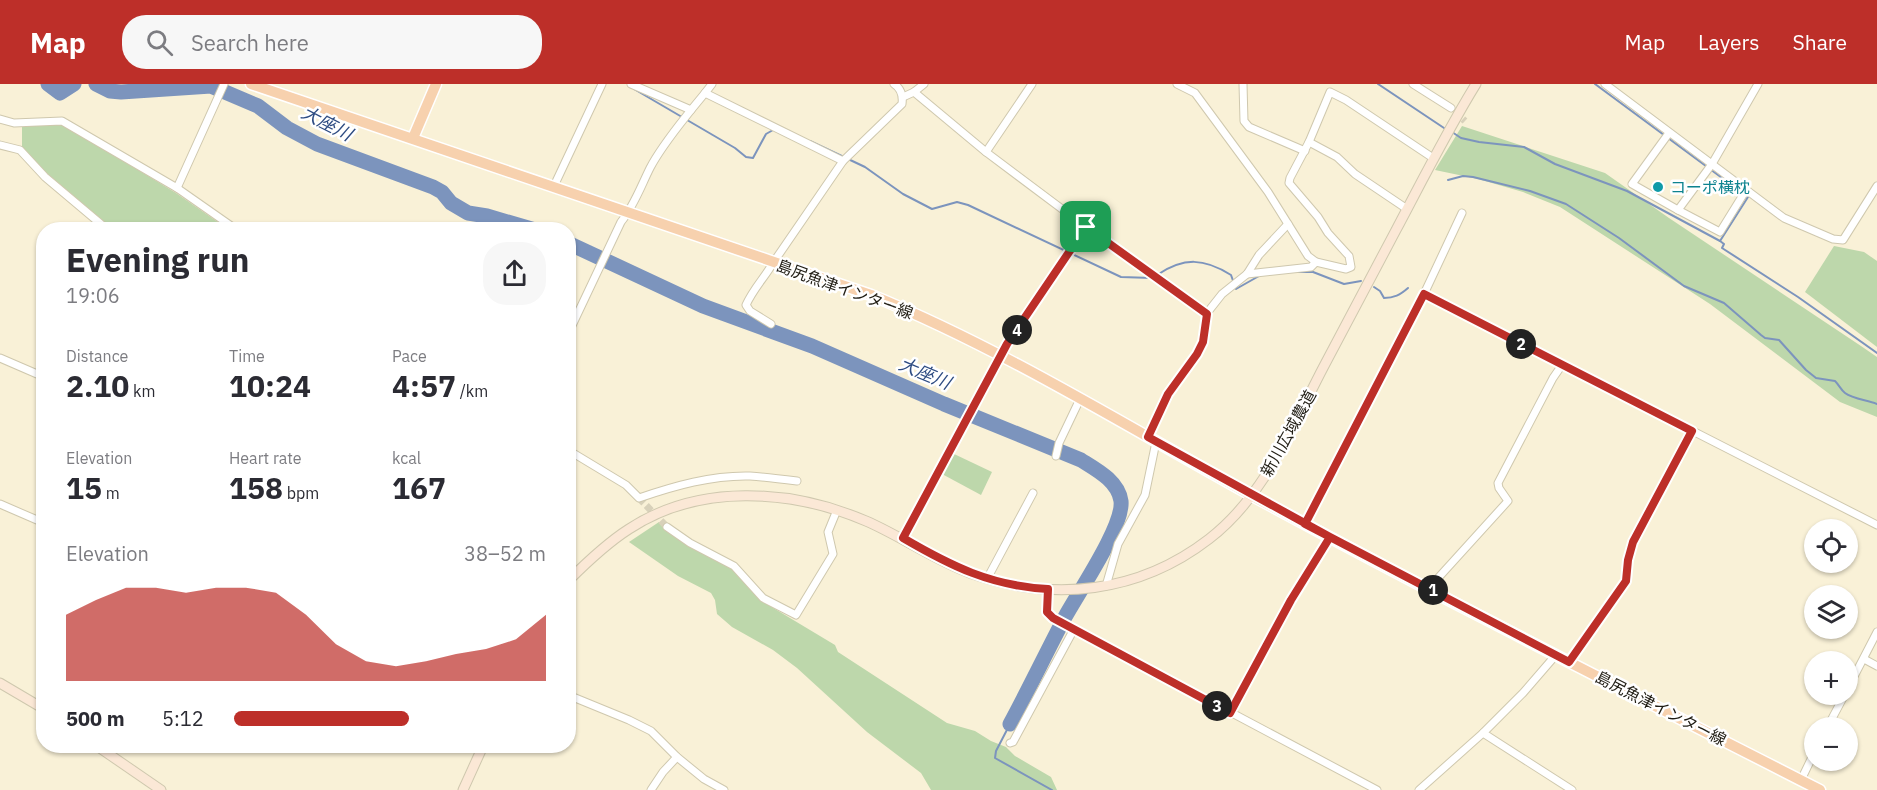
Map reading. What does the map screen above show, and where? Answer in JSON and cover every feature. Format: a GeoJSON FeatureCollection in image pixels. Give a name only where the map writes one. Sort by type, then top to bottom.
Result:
{"type":"FeatureCollection","features":[{"type":"Feature","properties":{"kind":"main road","name":"島尻魚津インター線"},"geometry":{"type":"LineString","coordinates":[[251,84],[871,295],[919,315],[1080,399],[1305,524],[1815,789]]}},
{"type":"Feature","properties":{"kind":"main road"},"geometry":{"type":"LineString","coordinates":[[413,138],[436,84]]}},
{"type":"Feature","properties":{"kind":"street"},"geometry":{"type":"LineString","coordinates":[[177,188],[224,84]]}},
{"type":"Feature","properties":{"kind":"street"},"geometry":{"type":"LineString","coordinates":[[554,186],[602,84]]}},
{"type":"Feature","properties":{"kind":"street"},"geometry":{"type":"LineString","coordinates":[[631,84],[691,110]]}},
{"type":"Feature","properties":{"kind":"street"},"geometry":{"type":"LineString","coordinates":[[576,317],[621,222],[661,150],[712,84]]}},
{"type":"Feature","properties":{"kind":"street"},"geometry":{"type":"LineString","coordinates":[[771,324],[750,311],[746,305],[751,294],[843,161],[902,104],[903,97],[899,87],[894,84]]}},
{"type":"Feature","properties":{"kind":"street"},"geometry":{"type":"LineString","coordinates":[[903,97],[924,84]]}},
{"type":"Feature","properties":{"kind":"street"},"geometry":{"type":"LineString","coordinates":[[986,152],[1032,84]]}},
{"type":"Feature","properties":{"kind":"street"},"geometry":{"type":"LineString","coordinates":[[1177,84],[1195,93],[1268,192],[1308,256],[1316,262],[1341,269],[1351,267],[1349,256],[1289,183],[1330,92],[1346,100],[1433,158]]}},
{"type":"Feature","properties":{"kind":"street"},"geometry":{"type":"LineString","coordinates":[[1243,84],[1244,121],[1249,127],[1305,151]]}},
{"type":"Feature","properties":{"kind":"street"},"geometry":{"type":"LineString","coordinates":[[1413,84],[1450,108]]}},
{"type":"Feature","properties":{"kind":"street","name":"新川広域農道"},"geometry":{"type":"LineString","coordinates":[[576,573],[629,529],[677,506],[717,498],[768,496],[796,499],[837,510],[903,538],[942,561],[1008,585],[1048,589],[1092,589],[1152,574],[1209,539],[1253,495],[1282,448],[1433,158],[1476,84]]}},
{"type":"Feature","properties":{"kind":"street"},"geometry":{"type":"LineString","coordinates":[[1605,84],[1668,135],[1784,218],[1833,239],[1843,240],[1877,186]]}},
{"type":"Feature","properties":{"kind":"street"},"geometry":{"type":"LineString","coordinates":[[1678,210],[1710,166],[1758,84]]}},
{"type":"Feature","properties":{"kind":"street"},"geometry":{"type":"LineString","coordinates":[[914,92],[986,152],[1207,314]]}},
{"type":"Feature","properties":{"kind":"street"},"geometry":{"type":"LineString","coordinates":[[705,93],[843,161]]}},
{"type":"Feature","properties":{"kind":"street"},"geometry":{"type":"LineString","coordinates":[[0,118],[14,123],[62,121],[177,188],[226,222]]}},
{"type":"Feature","properties":{"kind":"street"},"geometry":{"type":"LineString","coordinates":[[1668,135],[1632,184],[1720,232],[1746,190]]}},
{"type":"Feature","properties":{"kind":"street"},"geometry":{"type":"LineString","coordinates":[[1309,142],[1337,157],[1355,174],[1407,209]]}},
{"type":"Feature","properties":{"kind":"street"},"geometry":{"type":"LineString","coordinates":[[0,145],[20,150],[60,190],[98,222]]}},
{"type":"Feature","properties":{"kind":"street"},"geometry":{"type":"LineString","coordinates":[[1305,524],[1424,294],[1461,213]]}},
{"type":"Feature","properties":{"kind":"street"},"geometry":{"type":"LineString","coordinates":[[1106,586],[1118,544],[1145,495],[1152,439],[1168,394],[1203,342],[1207,314],[1222,294],[1247,274],[1259,255],[1288,224]]}},
{"type":"Feature","properties":{"kind":"street"},"geometry":{"type":"LineString","coordinates":[[903,538],[1000,356],[1086,227]]}},
{"type":"Feature","properties":{"kind":"street"},"geometry":{"type":"LineString","coordinates":[[1247,274],[1311,267],[1316,262]]}},
{"type":"Feature","properties":{"kind":"street"},"geometry":{"type":"LineString","coordinates":[[1424,294],[1877,525]]}},
{"type":"Feature","properties":{"kind":"street"},"geometry":{"type":"LineString","coordinates":[[0,358],[36,374]]}},
{"type":"Feature","properties":{"kind":"street"},"geometry":{"type":"LineString","coordinates":[[1429,588],[1508,501],[1498,483],[1562,365]]}},
{"type":"Feature","properties":{"kind":"street"},"geometry":{"type":"LineString","coordinates":[[1056,456],[1059,443],[1080,399]]}},
{"type":"Feature","properties":{"kind":"street"},"geometry":{"type":"LineString","coordinates":[[1569,662],[1626,581],[1633,542],[1692,431]]}},
{"type":"Feature","properties":{"kind":"street"},"geometry":{"type":"LineString","coordinates":[[576,455],[626,485],[639,498],[673,486],[721,477],[750,476],[797,481]]}},
{"type":"Feature","properties":{"kind":"street"},"geometry":{"type":"LineString","coordinates":[[987,579],[1033,493]]}},
{"type":"Feature","properties":{"kind":"street"},"geometry":{"type":"LineString","coordinates":[[0,504],[36,520]]}},
{"type":"Feature","properties":{"kind":"street"},"geometry":{"type":"LineString","coordinates":[[667,527],[690,543],[734,566],[763,598],[796,615],[833,554],[828,532],[837,510]]}},
{"type":"Feature","properties":{"kind":"street"},"geometry":{"type":"LineString","coordinates":[[1230,713],[1291,600],[1330,537]]}},
{"type":"Feature","properties":{"kind":"street"},"geometry":{"type":"LineString","coordinates":[[1048,589],[1047,612],[1053,618],[1377,790]]}},
{"type":"Feature","properties":{"kind":"street"},"geometry":{"type":"LineString","coordinates":[[1010,743],[1013,742],[1072,628]]}},
{"type":"Feature","properties":{"kind":"street"},"geometry":{"type":"LineString","coordinates":[[1858,670],[1877,632]]}},
{"type":"Feature","properties":{"kind":"street"},"geometry":{"type":"LineString","coordinates":[[1419,790],[1483,733],[1556,656]]}},
{"type":"Feature","properties":{"kind":"street"},"geometry":{"type":"LineString","coordinates":[[1864,659],[1877,666]]}},
{"type":"Feature","properties":{"kind":"street"},"geometry":{"type":"LineString","coordinates":[[0,683],[36,705]]}},
{"type":"Feature","properties":{"kind":"street"},"geometry":{"type":"LineString","coordinates":[[576,698],[651,731],[677,757],[704,779],[724,790]]}},
{"type":"Feature","properties":{"kind":"street"},"geometry":{"type":"LineString","coordinates":[[1483,733],[1572,790]]}},
{"type":"Feature","properties":{"kind":"street"},"geometry":{"type":"LineString","coordinates":[[107,753],[162,790]]}},
{"type":"Feature","properties":{"kind":"street"},"geometry":{"type":"LineString","coordinates":[[463,790],[480,753]]}},
{"type":"Feature","properties":{"kind":"street"},"geometry":{"type":"LineString","coordinates":[[651,790],[677,757]]}},
{"type":"Feature","properties":{"kind":"street"},"geometry":{"type":"LineString","coordinates":[[1801,780],[1806,771]]}},
{"type":"Feature","properties":{"kind":"green space"},"geometry":{"type":"Polygon","coordinates":[[[63,124],[176,193],[218,222],[104,222],[37,165],[22,147],[22,126],[63,124]]]}},
{"type":"Feature","properties":{"kind":"green space"},"geometry":{"type":"Polygon","coordinates":[[[1462,126],[1605,173],[1877,357],[1877,417],[1840,402],[1710,304],[1560,207],[1523,192],[1435,170],[1462,126]]]}},
{"type":"Feature","properties":{"kind":"green space"},"geometry":{"type":"Polygon","coordinates":[[[1834,246],[1864,252],[1877,261],[1877,347],[1805,292],[1834,246]]]}},
{"type":"Feature","properties":{"kind":"green space"},"geometry":{"type":"Polygon","coordinates":[[[952,453],[992,472],[981,495],[942,474],[952,453]]]}},
{"type":"Feature","properties":{"kind":"green space"},"geometry":{"type":"Polygon","coordinates":[[[659,522],[690,546],[732,568],[765,603],[835,645],[838,652],[947,723],[975,731],[1006,747],[1015,756],[1051,777],[1057,790],[931,790],[921,773],[867,732],[797,668],[773,650],[732,627],[717,614],[715,600],[711,593],[678,576],[629,542],[659,522]]]}},
{"type":"Feature","properties":{"kind":"waterway","name":"大座川"},"geometry":{"type":"LineString","coordinates":[[48,84],[60,93],[74,84]]}},
{"type":"Feature","properties":{"kind":"waterway","name":"大座川"},"geometry":{"type":"LineString","coordinates":[[96,84],[110,91],[121,92],[211,86],[258,106],[287,128],[317,144],[433,187],[442,192],[451,203],[468,213],[508,222]]}},
{"type":"Feature","properties":{"kind":"waterway"},"geometry":{"type":"LineString","coordinates":[[1378,84],[1447,130]]}},
{"type":"Feature","properties":{"kind":"waterway"},"geometry":{"type":"LineString","coordinates":[[1595,84],[1741,192]]}},
{"type":"Feature","properties":{"kind":"waterway"},"geometry":{"type":"LineString","coordinates":[[634,89],[735,148],[746,157],[753,158],[766,134],[773,130]]}},
{"type":"Feature","properties":{"kind":"waterway"},"geometry":{"type":"LineString","coordinates":[[1452,132],[1461,138],[1479,142],[1524,147],[1555,164],[1627,191],[1720,241],[1724,244],[1722,248],[1798,297],[1877,353]]}},
{"type":"Feature","properties":{"kind":"waterway"},"geometry":{"type":"LineString","coordinates":[[810,141],[865,167],[903,194],[932,209],[957,202],[968,205],[1121,277],[1152,278]]}},
{"type":"Feature","properties":{"kind":"waterway"},"geometry":{"type":"LineString","coordinates":[[1448,180],[1463,176],[1473,177],[1530,191],[1566,204],[1619,238],[1684,286],[1724,303],[1765,338],[1779,340],[1816,378],[1835,381],[1848,395],[1877,404]]}},
{"type":"Feature","properties":{"kind":"waterway"},"geometry":{"type":"LineString","coordinates":[[1720,241],[1748,197],[1746,196]]}},
{"type":"Feature","properties":{"kind":"waterway","name":"大座川"},"geometry":{"type":"LineString","coordinates":[[576,247],[703,306],[812,346],[944,404],[1081,460],[1111,482],[1121,501],[1115,526],[1010,724]]}},
{"type":"Feature","properties":{"kind":"waterway"},"geometry":{"type":"LineString","coordinates":[[1157,275],[1176,265],[1194,262],[1212,265],[1231,275],[1236,289],[1259,276]]}},
{"type":"Feature","properties":{"kind":"waterway"},"geometry":{"type":"LineString","coordinates":[[1294,272],[1313,272],[1344,284],[1361,281]]}},
{"type":"Feature","properties":{"kind":"waterway"},"geometry":{"type":"LineString","coordinates":[[1374,287],[1384,298],[1397,296],[1408,288]]}},
{"type":"Feature","properties":{"kind":"waterway"},"geometry":{"type":"LineString","coordinates":[[1010,724],[996,751],[995,758],[1052,790]]}},
{"type":"Feature","properties":{"kind":"tunnel"},"geometry":{"type":"LineString","coordinates":[[1455,112],[1465,121]]}},
{"type":"Feature","properties":{"kind":"tunnel"},"geometry":{"type":"LineString","coordinates":[[639,498],[667,527]]}},
{"type":"Feature","properties":{"kind":"place","name":"コーポ横枕"},"geometry":{"type":"Point","coordinates":[1658,187]}},
{"type":"Feature","properties":{"kind":"route"},"geometry":{"type":"LineString","coordinates":[[1086,227],[1007,344],[903,538],[942,561],[967,572],[1008,585],[1048,589],[1047,612],[1053,618],[1230,713],[1291,600],[1330,537],[1305,524],[1424,294],[1692,431],[1633,542],[1626,581],[1569,662],[1330,537],[1253,495],[1148,437],[1168,394],[1188,368],[1203,342],[1207,314],[1086,227]]}}]}
